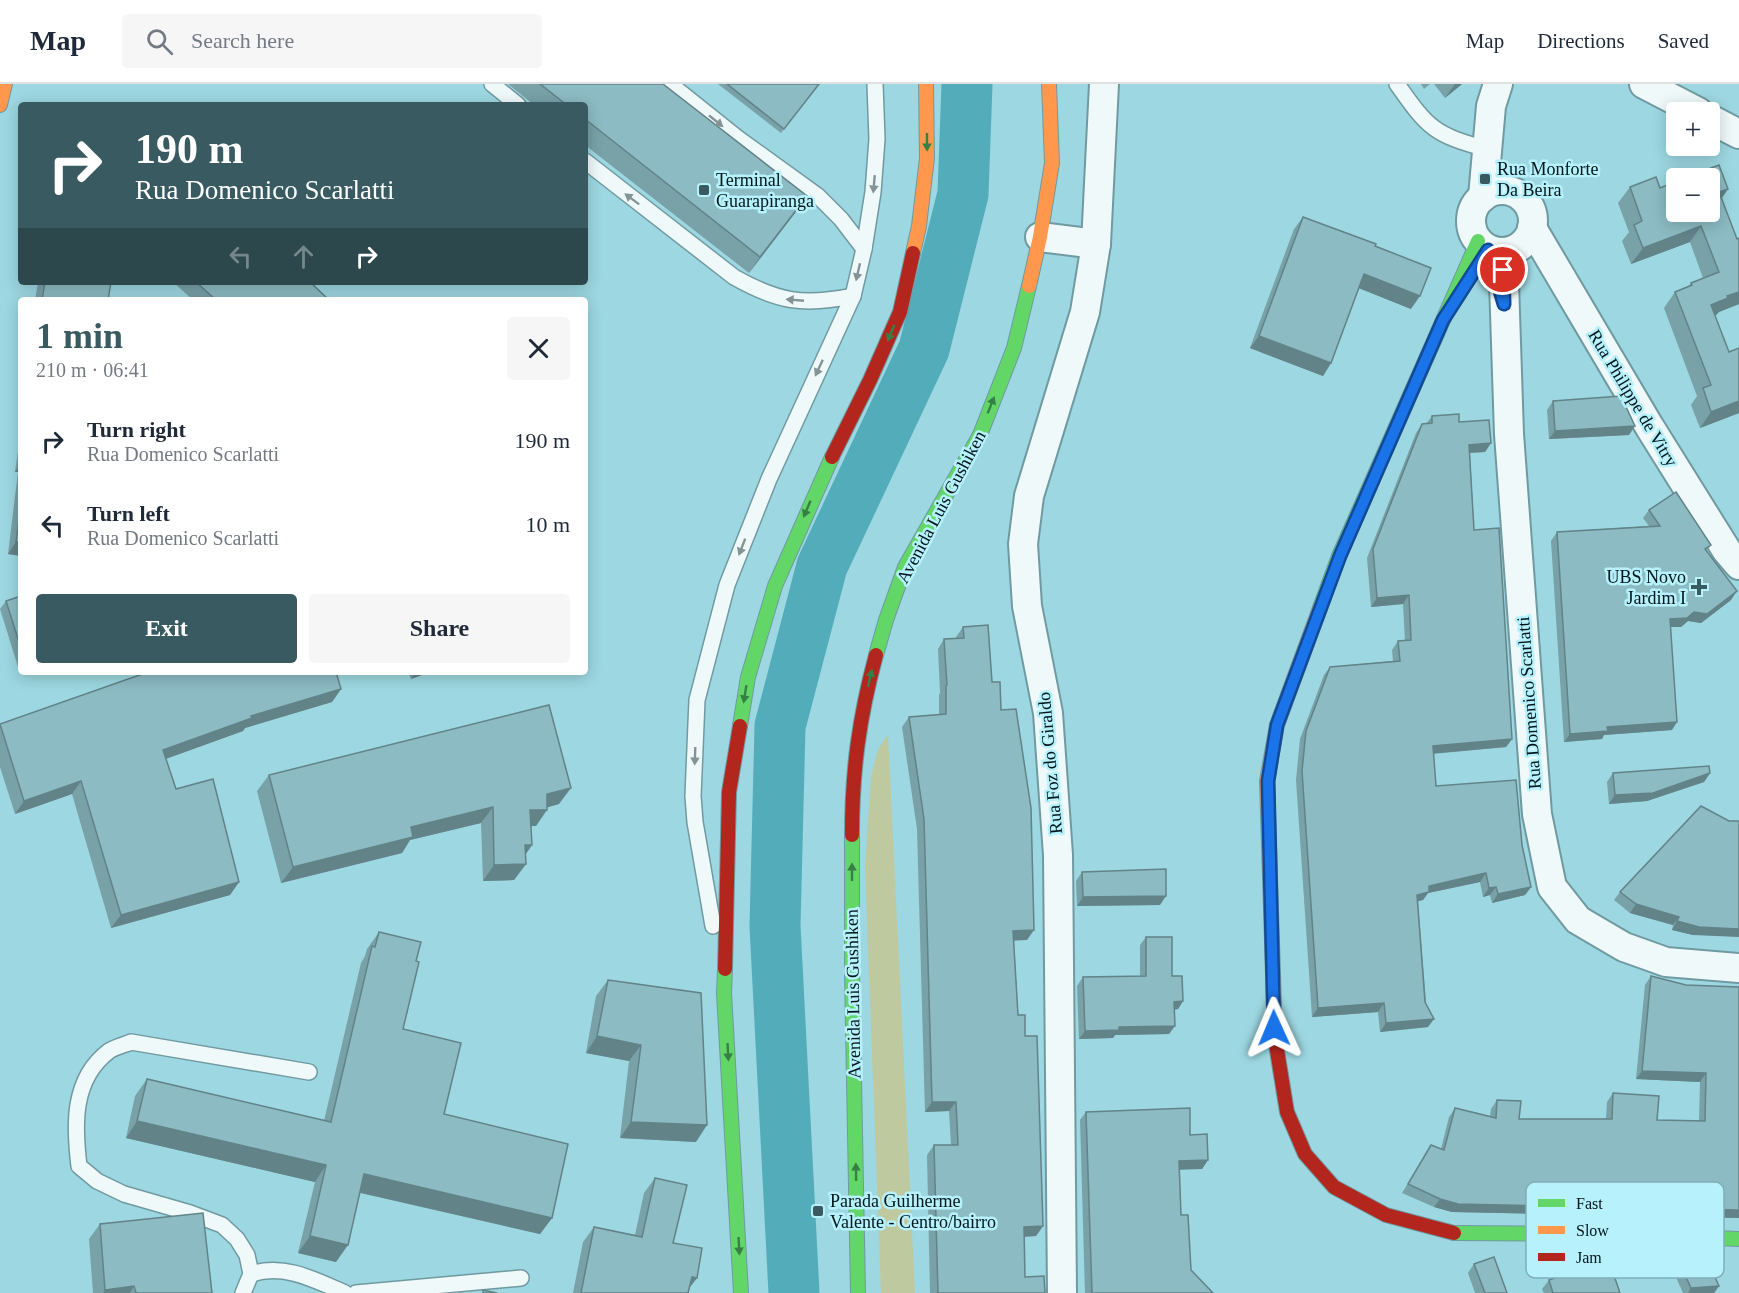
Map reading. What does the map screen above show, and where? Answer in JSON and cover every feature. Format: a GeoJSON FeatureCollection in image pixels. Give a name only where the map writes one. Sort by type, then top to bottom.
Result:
{"type":"FeatureCollection","features":[{"type":"Feature","properties":{"kind":"main road"},"geometry":{"type":"LineString","coordinates":[[0,105],[5,84]]}},
{"type":"Feature","properties":{"kind":"main road"},"geometry":{"type":"LineString","coordinates":[[741,1293],[724,993],[729,792],[748,677],[780,575],[819,482],[870,380],[900,312],[919,226],[927,158],[926,84]]}},
{"type":"Feature","properties":{"kind":"main road","name":"Avenida Luis Gushiken"},"geometry":{"type":"LineString","coordinates":[[858,1293],[852,794],[858,733],[886,620],[905,567],[980,435],[1014,348],[1040,237],[1052,163],[1049,84]]}},
{"type":"Feature","properties":{"kind":"main road"},"geometry":{"type":"LineString","coordinates":[[1443,320],[1340,556],[1277,725],[1268,781],[1274,1028],[1287,1112],[1305,1154],[1334,1187],[1386,1215],[1449,1233],[1526,1233]]}},
{"type":"Feature","properties":{"kind":"main road"},"geometry":{"type":"LineString","coordinates":[[1724,1238],[1739,1239]]}},
{"type":"Feature","properties":{"kind":"street","name":"Rua Foz do Giraldo"},"geometry":{"type":"LineString","coordinates":[[1062,1293],[1058,855],[1048,713],[1027,606],[1023,544],[1029,496],[1085,312],[1096,244],[1104,84]]}},
{"type":"Feature","properties":{"kind":"street"},"geometry":{"type":"LineString","coordinates":[[1644,84],[1679,102]]}},
{"type":"Feature","properties":{"kind":"street"},"geometry":{"type":"LineString","coordinates":[[1484,196],[1494,95]]}},
{"type":"Feature","properties":{"kind":"street"},"geometry":{"type":"LineString","coordinates":[[1494,95],[1511,191]]}},
{"type":"Feature","properties":{"kind":"street"},"geometry":{"type":"LineString","coordinates":[[1720,124],[1739,134]]}},
{"type":"Feature","properties":{"kind":"street"},"geometry":{"type":"LineString","coordinates":[[1497,190],[1511,191],[1524,200],[1532,213],[1532,228],[1526,241],[1516,249],[1490,248],[1471,226],[1473,209],[1484,196],[1497,190]]}},
{"type":"Feature","properties":{"kind":"street","name":"Rua Philippe de Vitry"},"geometry":{"type":"LineString","coordinates":[[1532,228],[1655,436],[1726,551],[1739,565]]}},
{"type":"Feature","properties":{"kind":"street"},"geometry":{"type":"LineString","coordinates":[[1040,237],[1096,244]]}},
{"type":"Feature","properties":{"kind":"street"},"geometry":{"type":"LineString","coordinates":[[1443,320],[1490,248]]}},
{"type":"Feature","properties":{"kind":"street","name":"Rua Domenico Scarlatti"},"geometry":{"type":"LineString","coordinates":[[1490,248],[1504,304],[1509,434],[1537,814],[1552,887],[1578,920],[1624,947],[1666,962],[1739,968]]}},
{"type":"Feature","properties":{"kind":"lane"},"geometry":{"type":"LineString","coordinates":[[492,84],[514,102]]}},
{"type":"Feature","properties":{"kind":"lane"},"geometry":{"type":"LineString","coordinates":[[670,84],[739,139],[818,196],[841,219],[864,249]]}},
{"type":"Feature","properties":{"kind":"lane"},"geometry":{"type":"LineString","coordinates":[[724,993],[695,822],[693,796],[697,700],[727,585],[769,478],[853,296],[864,249],[873,192],[876,150],[875,84]]}},
{"type":"Feature","properties":{"kind":"lane"},"geometry":{"type":"LineString","coordinates":[[1397,84],[1419,115],[1437,132],[1454,140],[1487,148]]}},
{"type":"Feature","properties":{"kind":"lane"},"geometry":{"type":"LineString","coordinates":[[588,163],[734,277],[761,292],[786,299],[823,302],[853,296]]}},
{"type":"Feature","properties":{"kind":"lane"},"geometry":{"type":"LineString","coordinates":[[243,1293],[251,1274],[247,1255],[237,1239],[222,1225],[124,1194],[97,1181],[79,1166],[75,1134],[77,1103],[92,1068],[111,1050],[131,1042],[309,1072]]}},
{"type":"Feature","properties":{"kind":"lane"},"geometry":{"type":"LineString","coordinates":[[251,1274],[266,1269],[281,1270],[300,1274],[345,1293]]}},
{"type":"Feature","properties":{"kind":"lane"},"geometry":{"type":"LineString","coordinates":[[356,1293],[521,1278]]}},
{"type":"Feature","properties":{"kind":"green space"},"geometry":{"type":"Polygon","coordinates":[[[888,734],[915,1293],[881,1293],[865,867],[871,777],[878,749],[888,734]]]}},
{"type":"Feature","properties":{"kind":"building","name":"Terminal Guarapiranga"},"geometry":{"type":"Polygon","coordinates":[[[540,84],[663,84],[807,196],[760,257],[588,121],[588,102],[563,102],[540,84]]]}},
{"type":"Feature","properties":{"kind":"building"},"geometry":{"type":"Polygon","coordinates":[[[727,84],[819,84],[784,129],[727,84]]]}},
{"type":"Feature","properties":{"kind":"building"},"geometry":{"type":"Polygon","coordinates":[[[1719,165],[1728,189],[1720,192],[1720,168],[1711,168],[1719,165]]]}},
{"type":"Feature","properties":{"kind":"building"},"geometry":{"type":"Polygon","coordinates":[[[1656,177],[1660,188],[1666,186],[1666,222],[1720,222],[1720,195],[1737,239],[1739,238],[1739,292],[1711,305],[1729,352],[1739,348],[1739,401],[1711,412],[1703,388],[1711,385],[1675,292],[1719,272],[1701,226],[1643,248],[1634,225],[1642,221],[1630,187],[1656,177]]]}},
{"type":"Feature","properties":{"kind":"building"},"geometry":{"type":"Polygon","coordinates":[[[1303,217],[1376,244],[1375,246],[1431,268],[1420,296],[1364,274],[1331,363],[1259,336],[1303,217]]]}},
{"type":"Feature","properties":{"kind":"building"},"geometry":{"type":"Polygon","coordinates":[[[44,285],[110,285],[108,297],[42,297],[44,285]]]}},
{"type":"Feature","properties":{"kind":"building"},"geometry":{"type":"Polygon","coordinates":[[[199,285],[313,285],[326,297],[213,297],[199,285]]]}},
{"type":"Feature","properties":{"kind":"building"},"geometry":{"type":"Polygon","coordinates":[[[1621,396],[1635,426],[1555,431],[1553,401],[1621,396]]]}},
{"type":"Feature","properties":{"kind":"building"},"geometry":{"type":"Polygon","coordinates":[[[1459,414],[1459,422],[1489,420],[1491,443],[1469,445],[1474,530],[1499,528],[1512,739],[1433,746],[1436,786],[1516,780],[1522,845],[1531,887],[1498,894],[1496,887],[1489,888],[1486,873],[1429,886],[1429,892],[1417,895],[1425,1002],[1434,1019],[1386,1023],[1384,1003],[1318,1008],[1302,771],[1306,731],[1330,667],[1400,661],[1398,641],[1411,640],[1409,595],[1377,598],[1373,549],[1422,424],[1432,423],[1432,416],[1459,414]]]}},
{"type":"Feature","properties":{"kind":"building"},"geometry":{"type":"Polygon","coordinates":[[[1676,492],[1711,545],[1705,549],[1737,591],[1707,614],[1694,612],[1687,618],[1670,619],[1677,722],[1607,727],[1608,731],[1570,734],[1557,532],[1660,526],[1649,510],[1676,492]]]}},
{"type":"Feature","properties":{"kind":"building"},"geometry":{"type":"Polygon","coordinates":[[[18,597],[18,639],[6,601],[18,597]]]}},
{"type":"Feature","properties":{"kind":"building"},"geometry":{"type":"Polygon","coordinates":[[[988,625],[992,682],[1000,682],[1001,710],[1016,709],[1031,808],[1034,930],[1013,931],[1018,1015],[1025,1015],[1025,1036],[1037,1036],[1043,1226],[1024,1227],[1025,1277],[1044,1276],[1045,1293],[938,1293],[934,1145],[958,1145],[956,1102],[932,1102],[924,819],[909,717],[946,714],[944,639],[964,638],[963,627],[988,625]]]}},
{"type":"Feature","properties":{"kind":"building"},"geometry":{"type":"Polygon","coordinates":[[[139,675],[337,675],[341,689],[251,716],[252,718],[163,750],[176,789],[213,779],[239,882],[121,915],[81,781],[24,801],[0,724],[139,675]]]}},
{"type":"Feature","properties":{"kind":"building"},"geometry":{"type":"Polygon","coordinates":[[[549,705],[571,788],[547,794],[547,810],[530,810],[532,845],[525,845],[526,864],[494,865],[493,807],[411,827],[413,837],[293,867],[269,775],[549,705]]]}},
{"type":"Feature","properties":{"kind":"building"},"geometry":{"type":"Polygon","coordinates":[[[1709,766],[1710,773],[1653,793],[1615,795],[1613,773],[1709,766]]]}},
{"type":"Feature","properties":{"kind":"building"},"geometry":{"type":"Polygon","coordinates":[[[1701,806],[1729,821],[1739,821],[1739,929],[1699,927],[1677,921],[1679,917],[1636,904],[1620,892],[1701,806]]]}},
{"type":"Feature","properties":{"kind":"building"},"geometry":{"type":"Polygon","coordinates":[[[1166,869],[1166,896],[1083,897],[1082,872],[1166,869]]]}},
{"type":"Feature","properties":{"kind":"building"},"geometry":{"type":"Polygon","coordinates":[[[379,932],[421,942],[416,961],[419,962],[403,1029],[461,1043],[444,1114],[568,1144],[552,1218],[364,1174],[348,1245],[310,1236],[326,1165],[137,1121],[147,1079],[331,1122],[372,946],[375,947],[379,932]]]}},
{"type":"Feature","properties":{"kind":"building"},"geometry":{"type":"Polygon","coordinates":[[[1146,937],[1172,937],[1172,976],[1182,976],[1183,1001],[1174,1002],[1175,1026],[1119,1027],[1119,1030],[1085,1031],[1083,977],[1146,976],[1146,937]]]}},
{"type":"Feature","properties":{"kind":"building"},"geometry":{"type":"Polygon","coordinates":[[[1651,976],[1686,985],[1739,987],[1739,1210],[1724,1210],[1724,1182],[1526,1182],[1526,1205],[1458,1204],[1440,1199],[1408,1184],[1431,1145],[1444,1150],[1455,1108],[1496,1118],[1497,1100],[1521,1101],[1519,1119],[1612,1119],[1613,1093],[1659,1096],[1657,1120],[1705,1121],[1706,1073],[1642,1071],[1651,976]]]}},
{"type":"Feature","properties":{"kind":"building"},"geometry":{"type":"Polygon","coordinates":[[[608,980],[701,993],[707,1125],[631,1122],[641,1045],[597,1036],[608,980]]]}},
{"type":"Feature","properties":{"kind":"building"},"geometry":{"type":"Polygon","coordinates":[[[1190,1108],[1190,1135],[1207,1134],[1208,1160],[1179,1161],[1181,1215],[1188,1215],[1191,1270],[1213,1293],[1092,1293],[1086,1112],[1190,1108]]]}},
{"type":"Feature","properties":{"kind":"building"},"geometry":{"type":"Polygon","coordinates":[[[655,1178],[687,1185],[673,1243],[702,1248],[697,1278],[692,1277],[688,1293],[581,1293],[594,1227],[642,1237],[655,1178]]]}},
{"type":"Feature","properties":{"kind":"building"},"geometry":{"type":"Polygon","coordinates":[[[203,1213],[212,1293],[136,1293],[134,1286],[105,1290],[100,1224],[203,1213]]]}},
{"type":"Feature","properties":{"kind":"building"},"geometry":{"type":"Polygon","coordinates":[[[1494,1257],[1507,1293],[1485,1293],[1474,1264],[1494,1257]]]}},
{"type":"Feature","properties":{"kind":"building"},"geometry":{"type":"Polygon","coordinates":[[[1555,1278],[1615,1278],[1620,1293],[1553,1293],[1549,1280],[1555,1278]]]}},
{"type":"Feature","properties":{"kind":"building"},"geometry":{"type":"Polygon","coordinates":[[[1686,1278],[1715,1278],[1719,1286],[1691,1288],[1686,1278]]]}},
{"type":"Feature","properties":{"kind":"waterway"},"geometry":{"type":"LineString","coordinates":[[794,1293],[775,926],[780,726],[822,566],[924,349],[963,194],[967,84]]}},
{"type":"Feature","properties":{"kind":"traffic: fast"},"geometry":{"type":"LineString","coordinates":[[1320,608],[1339,556],[1478,241]]}},
{"type":"Feature","properties":{"kind":"traffic: fast"},"geometry":{"type":"LineString","coordinates":[[876,655],[905,567],[980,435],[1014,348],[1029,286]]}},
{"type":"Feature","properties":{"kind":"traffic: fast"},"geometry":{"type":"LineString","coordinates":[[740,726],[748,677],[775,586],[832,457]]}},
{"type":"Feature","properties":{"kind":"traffic: fast"},"geometry":{"type":"LineString","coordinates":[[852,835],[852,973],[858,1293]]}},
{"type":"Feature","properties":{"kind":"traffic: fast"},"geometry":{"type":"LineString","coordinates":[[725,969],[724,993],[741,1293]]}},
{"type":"Feature","properties":{"kind":"traffic: fast"},"geometry":{"type":"LineString","coordinates":[[1454,1233],[1526,1233]]}},
{"type":"Feature","properties":{"kind":"traffic: fast"},"geometry":{"type":"LineString","coordinates":[[1724,1238],[1739,1239]]}},
{"type":"Feature","properties":{"kind":"traffic: slow"},"geometry":{"type":"LineString","coordinates":[[0,105],[5,84]]}},
{"type":"Feature","properties":{"kind":"traffic: slow"},"geometry":{"type":"LineString","coordinates":[[913,253],[919,226],[927,158],[926,84]]}},
{"type":"Feature","properties":{"kind":"traffic: slow"},"geometry":{"type":"LineString","coordinates":[[1029,286],[1040,237],[1052,163],[1049,84]]}},
{"type":"Feature","properties":{"kind":"traffic: slow"},"geometry":{"type":"LineString","coordinates":[[1275,1038],[1267,781],[1277,725],[1320,608]]}},
{"type":"Feature","properties":{"kind":"traffic: jam"},"geometry":{"type":"LineString","coordinates":[[832,457],[900,312],[913,253]]}},
{"type":"Feature","properties":{"kind":"traffic: jam"},"geometry":{"type":"LineString","coordinates":[[852,835],[853,789],[858,745],[876,655]]}},
{"type":"Feature","properties":{"kind":"traffic: jam"},"geometry":{"type":"LineString","coordinates":[[725,969],[729,792],[740,726]]}},
{"type":"Feature","properties":{"kind":"traffic: jam"},"geometry":{"type":"LineString","coordinates":[[1275,1038],[1287,1112],[1305,1154],[1334,1187],[1386,1215],[1454,1233]]}},
{"type":"Feature","properties":{"kind":"place","name":"Rua Monforte Da Beira"},"geometry":{"type":"Point","coordinates":[1485,179]}},
{"type":"Feature","properties":{"kind":"place","name":"Terminal Guarapiranga"},"geometry":{"type":"Point","coordinates":[704,190]}},
{"type":"Feature","properties":{"kind":"place","name":"UBS Novo Jardim I"},"geometry":{"type":"Point","coordinates":[1699,587]}},
{"type":"Feature","properties":{"kind":"place","name":"Parada Guilherme Valente - Centro/bairro"},"geometry":{"type":"Point","coordinates":[818,1211]}},
{"type":"Feature","properties":{"kind":"route"},"geometry":{"type":"LineString","coordinates":[[1274,1028],[1268,781],[1277,725],[1340,556],[1443,320],[1488,250],[1490,250],[1504,304],[1503,270]]}}]}
